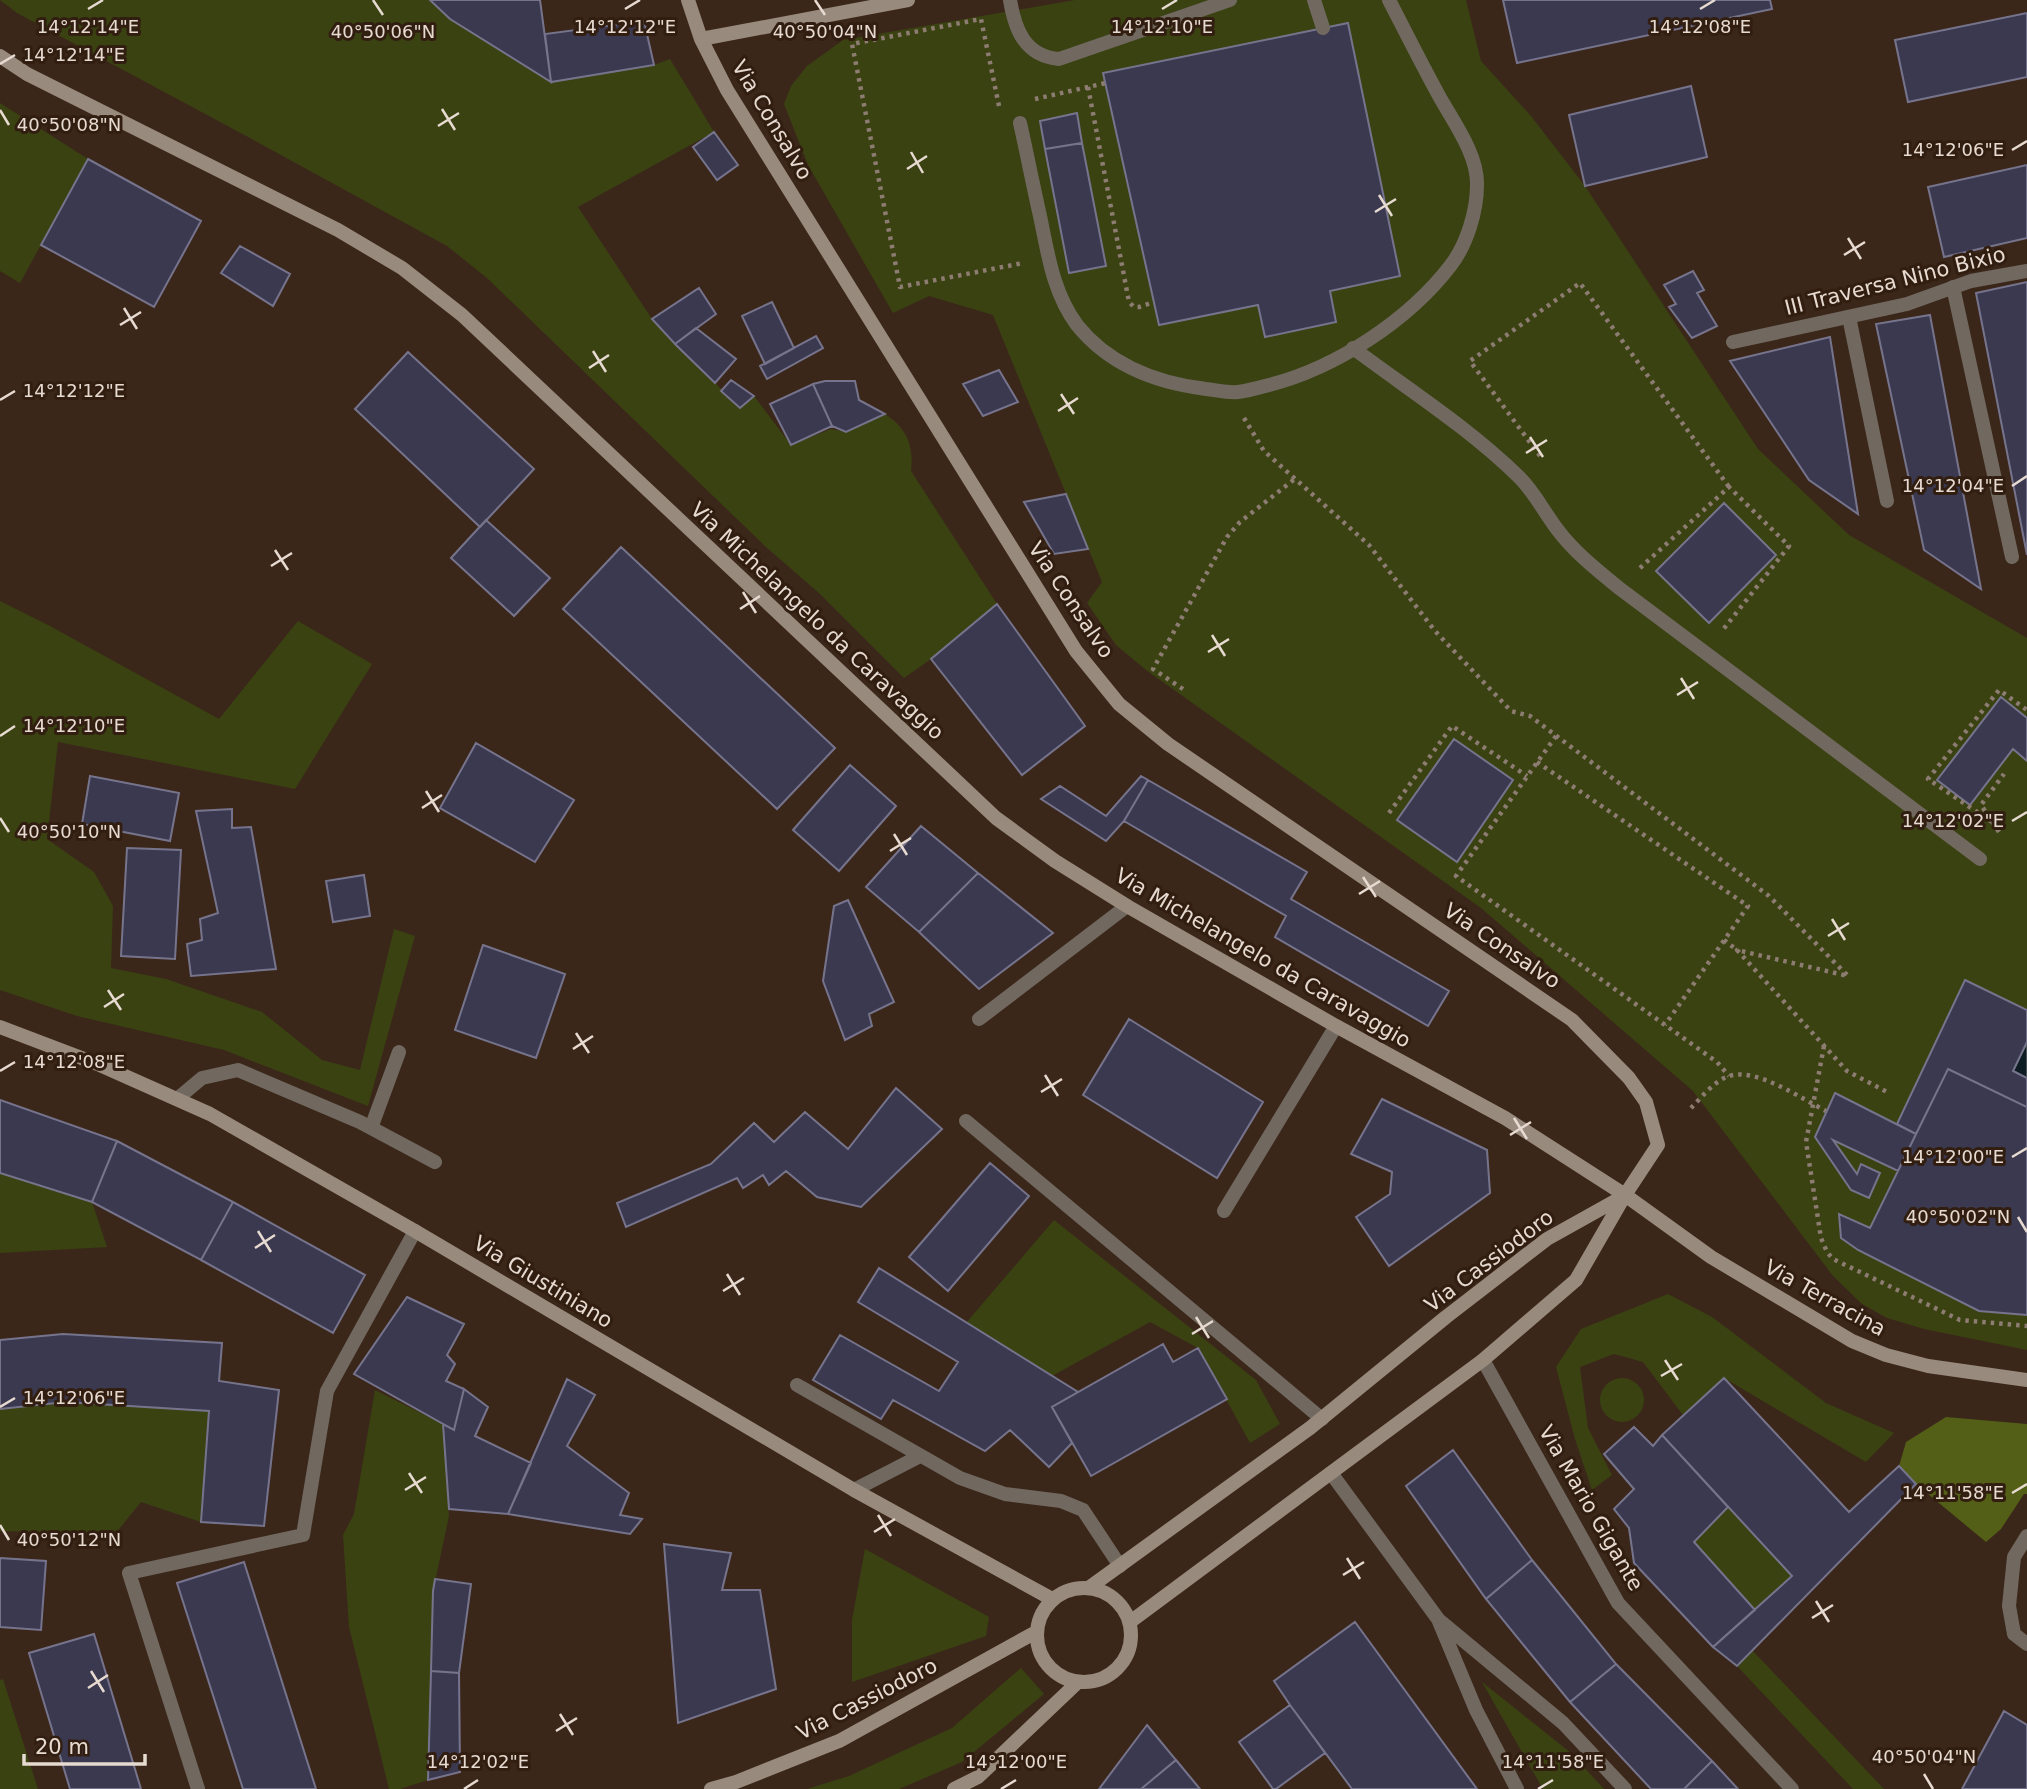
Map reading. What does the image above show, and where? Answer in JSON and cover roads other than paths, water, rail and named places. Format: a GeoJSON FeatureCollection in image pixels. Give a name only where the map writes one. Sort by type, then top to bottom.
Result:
{"type":"FeatureCollection","features":[{"type":"Feature","properties":{"kind":"main road","name":"Via Consalvo"},"geometry":{"type":"LineString","coordinates":[[688,0],[701,39],[727,90],[1076,652],[1119,704],[1168,744],[1572,1020],[1629,1078],[1646,1102],[1658,1145],[1625,1195]]}},
{"type":"Feature","properties":{"kind":"main road"},"geometry":{"type":"LineString","coordinates":[[701,39],[908,0]]}},
{"type":"Feature","properties":{"kind":"main road","name":"Via Michelangelo da Caravaggio"},"geometry":{"type":"LineString","coordinates":[[0,56],[27,74],[338,230],[402,268],[462,315],[996,817],[1055,862],[1336,1027],[1505,1118],[1625,1195]]}},
{"type":"Feature","properties":{"kind":"main road","name":"Via Giustiniano"},"geometry":{"type":"LineString","coordinates":[[0,1027],[100,1065],[210,1114],[415,1231],[854,1490],[1052,1599]]}},
{"type":"Feature","properties":{"kind":"main road"},"geometry":{"type":"LineString","coordinates":[[1130,1622],[1483,1360],[1576,1280],[1625,1195]]}},
{"type":"Feature","properties":{"kind":"main road","name":"Via Terracina"},"geometry":{"type":"LineString","coordinates":[[1625,1195],[1711,1257],[1852,1341],[1886,1355],[1928,1366],[2027,1380]]}},
{"type":"Feature","properties":{"kind":"main road","name":"Via Cassiodoro"},"geometry":{"type":"LineString","coordinates":[[1090,1587],[1322,1419],[1446,1317],[1547,1239],[1625,1195]]}},
{"type":"Feature","properties":{"kind":"main road"},"geometry":{"type":"LineString","coordinates":[[1090,1587],[1106,1592],[1118,1602],[1130,1622],[1128,1654],[1119,1668],[1095,1681],[1079,1682],[1058,1675],[1046,1663],[1038,1648],[1036,1632],[1042,1612],[1052,1599],[1073,1588],[1090,1587]]}},
{"type":"Feature","properties":{"kind":"main road","name":"Via Cassiodoro"},"geometry":{"type":"LineString","coordinates":[[711,1789],[736,1782],[839,1741],[1036,1632]]}},
{"type":"Feature","properties":{"kind":"main road"},"geometry":{"type":"LineString","coordinates":[[954,1789],[978,1777],[1079,1682]]}},
{"type":"Feature","properties":{"kind":"street"},"geometry":{"type":"LineString","coordinates":[[1010,0],[1017,30],[1026,43],[1046,58],[1059,59],[1230,0]]}},
{"type":"Feature","properties":{"kind":"street"},"geometry":{"type":"LineString","coordinates":[[1314,0],[1324,28]]}},
{"type":"Feature","properties":{"kind":"street"},"geometry":{"type":"LineString","coordinates":[[1020,123],[1058,292],[1071,316],[1090,338],[1116,360],[1147,376],[1173,384],[1237,392],[1289,380],[1312,371],[1353,348],[1426,294],[1453,263],[1471,223],[1477,184],[1471,158],[1455,121],[1389,0]]}},
{"type":"Feature","properties":{"kind":"street","name":"III Traversa Nino Bixio"},"geometry":{"type":"LineString","coordinates":[[1733,342],[1907,304],[1971,281],[2027,271]]}},
{"type":"Feature","properties":{"kind":"street"},"geometry":{"type":"LineString","coordinates":[[1953,287],[2012,557]]}},
{"type":"Feature","properties":{"kind":"street"},"geometry":{"type":"LineString","coordinates":[[1849,317],[1887,501]]}},
{"type":"Feature","properties":{"kind":"street"},"geometry":{"type":"LineString","coordinates":[[1353,348],[1497,456],[1521,479],[1538,499],[1557,529],[1588,563],[1980,859]]}},
{"type":"Feature","properties":{"kind":"street"},"geometry":{"type":"LineString","coordinates":[[979,1019],[1127,906]]}},
{"type":"Feature","properties":{"kind":"street"},"geometry":{"type":"LineString","coordinates":[[1224,1211],[1336,1027]]}},
{"type":"Feature","properties":{"kind":"street"},"geometry":{"type":"LineString","coordinates":[[371,1128],[398,1052]]}},
{"type":"Feature","properties":{"kind":"street"},"geometry":{"type":"LineString","coordinates":[[177,1099],[202,1078],[238,1070],[371,1128],[435,1162]]}},
{"type":"Feature","properties":{"kind":"street"},"geometry":{"type":"LineString","coordinates":[[966,1121],[1322,1419]]}},
{"type":"Feature","properties":{"kind":"street"},"geometry":{"type":"LineString","coordinates":[[198,1789],[129,1573],[303,1535],[327,1391],[415,1231]]}},
{"type":"Feature","properties":{"kind":"street","name":"Via Mario Gigante"},"geometry":{"type":"LineString","coordinates":[[1483,1360],[1618,1603],[1792,1789]]}},
{"type":"Feature","properties":{"kind":"street"},"geometry":{"type":"LineString","coordinates":[[797,1385],[960,1478],[1005,1494],[1061,1501],[1083,1510],[1120,1566]]}},
{"type":"Feature","properties":{"kind":"street"},"geometry":{"type":"LineString","coordinates":[[854,1490],[920,1456]]}},
{"type":"Feature","properties":{"kind":"street"},"geometry":{"type":"LineString","coordinates":[[1331,1473],[1438,1619],[1476,1710],[1517,1789]]}},
{"type":"Feature","properties":{"kind":"street"},"geometry":{"type":"LineString","coordinates":[[2027,1536],[2014,1557],[2009,1606],[2014,1634],[2027,1644]]}},
{"type":"Feature","properties":{"kind":"street"},"geometry":{"type":"LineString","coordinates":[[1438,1619],[1563,1723],[1625,1789]]}}]}
